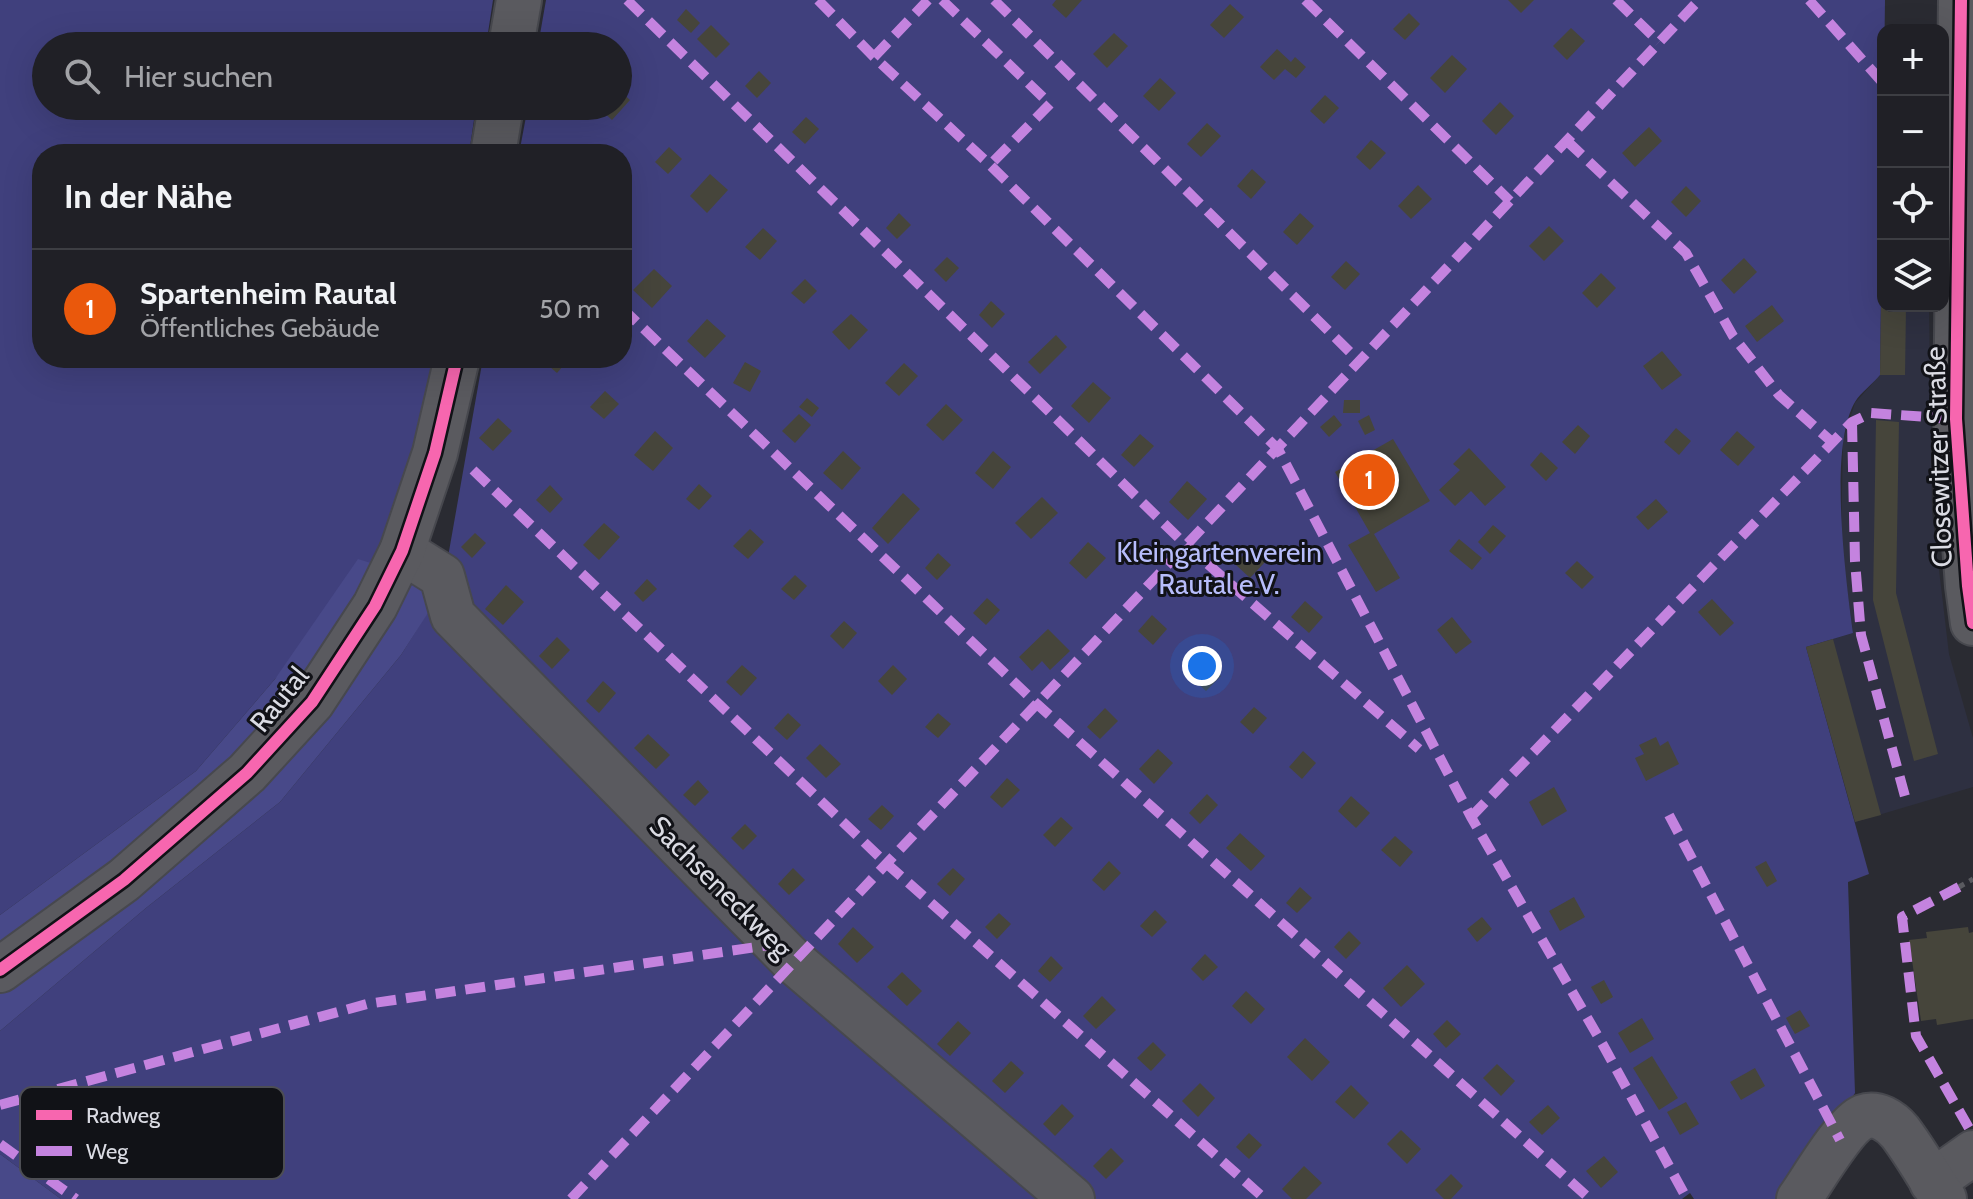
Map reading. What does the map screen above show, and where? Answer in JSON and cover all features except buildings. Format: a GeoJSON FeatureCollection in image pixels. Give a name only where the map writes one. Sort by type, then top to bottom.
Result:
{"type":"FeatureCollection","features":[{"type":"Feature","properties":{"kind":"street"},"geometry":{"type":"LineString","coordinates":[[513,32],[519,0]]}},
{"type":"Feature","properties":{"kind":"street","name":"Closewitzer Straße"},"geometry":{"type":"LineString","coordinates":[[1961,0],[1966,97],[1965,244],[1957,450],[1973,623]]}},
{"type":"Feature","properties":{"kind":"street"},"geometry":{"type":"LineString","coordinates":[[495,144],[499,120]]}},
{"type":"Feature","properties":{"kind":"street","name":"Rautal"},"geometry":{"type":"LineString","coordinates":[[0,970],[124,880],[247,773],[312,702],[375,606],[402,551],[435,453],[455,368]]}},
{"type":"Feature","properties":{"kind":"street","name":"Sachseneckweg"},"geometry":{"type":"LineString","coordinates":[[402,551],[442,576],[453,616],[793,961],[1072,1199]]}},
{"type":"Feature","properties":{"kind":"street"},"geometry":{"type":"LineString","coordinates":[[1799,1199],[1840,1140],[1860,1118],[1874,1114],[1898,1130],[1938,1190],[1973,1153]]}},
{"type":"Feature","properties":{"kind":"path"},"geometry":{"type":"LineString","coordinates":[[1959,887],[1973,879]]}},
{"type":"Feature","properties":{"kind":"shaded area"},"geometry":{"type":"Polygon","coordinates":[[[1881,312],[1929,312],[1932,511],[1949,654],[1973,738],[1973,787],[1855,822],[1806,647],[1853,633],[1841,543],[1843,440],[1855,403],[1880,375],[1881,312]]]}},
{"type":"Feature","properties":{"kind":"shaded area"},"geometry":{"type":"Polygon","coordinates":[[[358,559],[380,566],[276,729],[0,954],[0,915],[196,771],[275,679],[358,559]]]}},
{"type":"Feature","properties":{"kind":"shaded area"},"geometry":{"type":"Polygon","coordinates":[[[410,574],[437,599],[401,655],[280,802],[146,908],[0,1031],[0,986],[108,907],[410,574]]]}},
{"type":"Feature","properties":{"kind":"shaded area"},"geometry":{"type":"Polygon","coordinates":[[[0,1154],[20,1169],[20,1179],[34,1179],[61,1199],[0,1199],[0,1154]]]}},
{"type":"Feature","properties":{"kind":"green space"},"geometry":{"type":"Polygon","coordinates":[[[0,0],[493,0],[488,32],[32,32],[32,120],[474,120],[470,144],[32,144],[32,368],[431,368],[410,467],[380,566],[275,679],[196,771],[0,915],[0,0]]]}},
{"type":"Feature","properties":{"kind":"green space","name":"Kleingartenverein Rautal e.V."},"geometry":{"type":"Polygon","coordinates":[[[546,0],[1885,0],[1885,24],[1877,24],[1877,312],[1881,312],[1880,375],[1855,402],[1842,450],[1843,549],[1853,633],[1806,647],[1869,874],[1848,882],[1855,1093],[1782,1199],[1694,1199],[1690,1193],[1682,1199],[1080,1199],[796,952],[481,619],[448,557],[481,368],[632,368],[632,144],[521,144],[525,120],[632,120],[632,32],[540,32],[546,0]]]}},
{"type":"Feature","properties":{"kind":"green space"},"geometry":{"type":"Polygon","coordinates":[[[436,599],[1059,1199],[61,1199],[34,1179],[284,1179],[284,1087],[20,1087],[20,1169],[0,1154],[0,1031],[146,908],[280,802],[401,655],[436,599]]]}},
{"type":"Feature","properties":{"kind":"marked path"},"geometry":{"type":"LineString","coordinates":[[627,0],[1187,546],[1419,749]]}},
{"type":"Feature","properties":{"kind":"marked path"},"geometry":{"type":"LineString","coordinates":[[818,0],[1278,449],[1471,817],[1603,1045],[1687,1199]]}},
{"type":"Feature","properties":{"kind":"marked path"},"geometry":{"type":"LineString","coordinates":[[874,57],[928,0]]}},
{"type":"Feature","properties":{"kind":"marked path"},"geometry":{"type":"LineString","coordinates":[[942,0],[1050,104],[990,165]]}},
{"type":"Feature","properties":{"kind":"marked path"},"geometry":{"type":"LineString","coordinates":[[994,0],[1360,362]]}},
{"type":"Feature","properties":{"kind":"marked path"},"geometry":{"type":"LineString","coordinates":[[1305,0],[1510,201]]}},
{"type":"Feature","properties":{"kind":"marked path"},"geometry":{"type":"LineString","coordinates":[[1616,0],[1659,42]]}},
{"type":"Feature","properties":{"kind":"marked path"},"geometry":{"type":"LineString","coordinates":[[571,1199],[1699,0]]}},
{"type":"Feature","properties":{"kind":"marked path"},"geometry":{"type":"LineString","coordinates":[[1809,0],[1877,76]]}},
{"type":"Feature","properties":{"kind":"marked path"},"geometry":{"type":"LineString","coordinates":[[1567,141],[1686,253],[1733,336],[1779,395],[1832,442]]}},
{"type":"Feature","properties":{"kind":"marked path"},"geometry":{"type":"LineString","coordinates":[[632,318],[1037,704],[1590,1199]]}},
{"type":"Feature","properties":{"kind":"marked path"},"geometry":{"type":"LineString","coordinates":[[1471,817],[1852,422],[1871,413],[1956,419]]}},
{"type":"Feature","properties":{"kind":"marked path"},"geometry":{"type":"LineString","coordinates":[[1852,422],[1855,561],[1861,635],[1906,800]]}},
{"type":"Feature","properties":{"kind":"marked path"},"geometry":{"type":"LineString","coordinates":[[473,470],[886,863],[1265,1199]]}},
{"type":"Feature","properties":{"kind":"marked path"},"geometry":{"type":"LineString","coordinates":[[1669,815],[1840,1140]]}},
{"type":"Feature","properties":{"kind":"marked path"},"geometry":{"type":"LineString","coordinates":[[1959,887],[1902,917],[1916,1036],[1973,1135]]}},
{"type":"Feature","properties":{"kind":"marked path"},"geometry":{"type":"LineString","coordinates":[[65,1087],[367,1004],[777,944]]}},
{"type":"Feature","properties":{"kind":"marked path"},"geometry":{"type":"LineString","coordinates":[[0,1105],[20,1099]]}},
{"type":"Feature","properties":{"kind":"marked path"},"geometry":{"type":"LineString","coordinates":[[0,1144],[20,1158]]}},
{"type":"Feature","properties":{"kind":"marked path"},"geometry":{"type":"LineString","coordinates":[[48,1179],[76,1199]]}},
{"type":"Feature","properties":{"kind":"cycle path"},"geometry":{"type":"LineString","coordinates":[[1961,0],[1956,419],[1973,623]]}},
{"type":"Feature","properties":{"kind":"cycle path"},"geometry":{"type":"LineString","coordinates":[[0,970],[124,880],[247,773],[312,702],[375,606],[402,551],[435,453],[455,368]]}},
{"type":"Feature","properties":{"kind":"place","name":"Spartenheim Rautal"},"geometry":{"type":"Point","coordinates":[1369,480]}}]}
